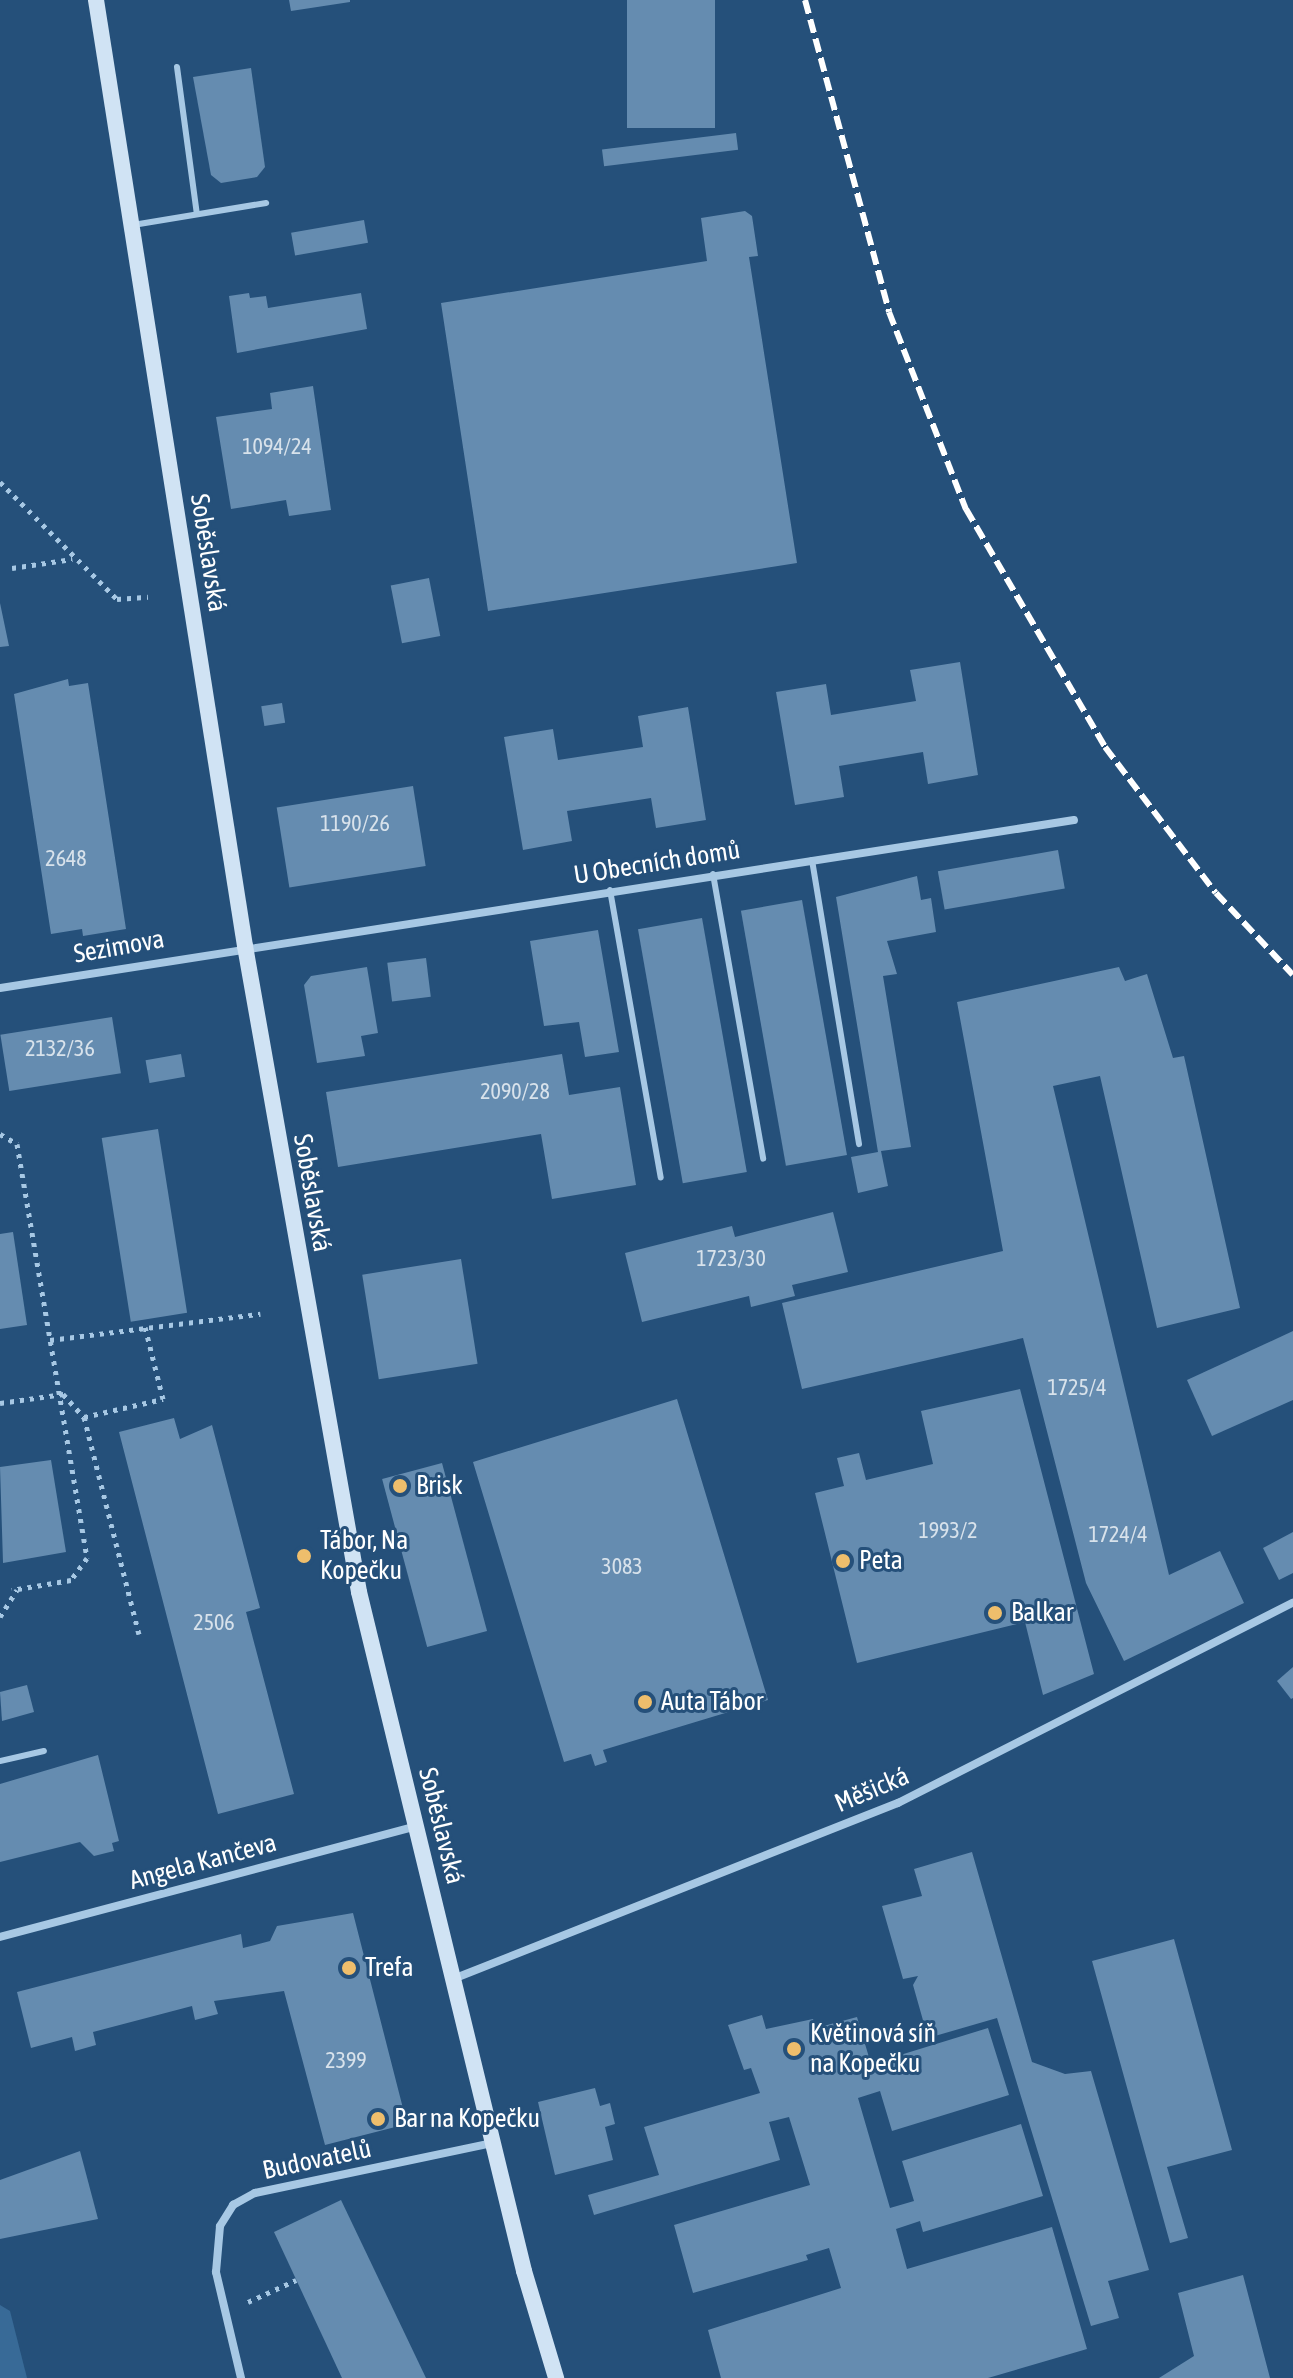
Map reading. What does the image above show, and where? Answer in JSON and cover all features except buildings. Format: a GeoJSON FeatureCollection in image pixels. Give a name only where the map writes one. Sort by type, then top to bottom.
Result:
{"type":"FeatureCollection","features":[{"type":"Feature","properties":{"kind":"main road","name":"Soběslavská"},"geometry":{"type":"LineString","coordinates":[[96,0],[245,946],[359,1592],[493,2143],[556,2378]]}},
{"type":"Feature","properties":{"kind":"street","name":"U Obecních domů"},"geometry":{"type":"LineString","coordinates":[[245,946],[1074,820]]}},
{"type":"Feature","properties":{"kind":"street","name":"Sezimova"},"geometry":{"type":"LineString","coordinates":[[0,988],[245,946]]}},
{"type":"Feature","properties":{"kind":"street","name":"Měšická"},"geometry":{"type":"LineString","coordinates":[[452,1979],[898,1803],[1293,1603]]}},
{"type":"Feature","properties":{"kind":"street","name":"Angela Kančeva"},"geometry":{"type":"LineString","coordinates":[[0,1937],[416,1826]]}},
{"type":"Feature","properties":{"kind":"street","name":"Budovatelů"},"geometry":{"type":"LineString","coordinates":[[241,2378],[216,2272],[220,2226],[233,2205],[255,2193],[493,2143]]}},
{"type":"Feature","properties":{"kind":"lane"},"geometry":{"type":"LineString","coordinates":[[177,67],[197,214]]}},
{"type":"Feature","properties":{"kind":"lane"},"geometry":{"type":"LineString","coordinates":[[133,225],[266,203]]}},
{"type":"Feature","properties":{"kind":"lane"},"geometry":{"type":"LineString","coordinates":[[812,860],[859,1144]]}},
{"type":"Feature","properties":{"kind":"lane"},"geometry":{"type":"LineString","coordinates":[[713,874],[763,1159]]}},
{"type":"Feature","properties":{"kind":"lane"},"geometry":{"type":"LineString","coordinates":[[610,890],[661,1178]]}},
{"type":"Feature","properties":{"kind":"lane"},"geometry":{"type":"LineString","coordinates":[[0,1761],[44,1751]]}},
{"type":"Feature","properties":{"kind":"path"},"geometry":{"type":"LineString","coordinates":[[0,482],[73,559],[117,599],[148,597]]}},
{"type":"Feature","properties":{"kind":"path"},"geometry":{"type":"LineString","coordinates":[[12,568],[73,559]]}},
{"type":"Feature","properties":{"kind":"path"},"geometry":{"type":"LineString","coordinates":[[0,1134],[17,1144],[87,1558],[71,1580],[15,1590],[0,1617]]}},
{"type":"Feature","properties":{"kind":"path"},"geometry":{"type":"LineString","coordinates":[[50,1340],[260,1314]]}},
{"type":"Feature","properties":{"kind":"path"},"geometry":{"type":"LineString","coordinates":[[84,1417],[163,1399],[145,1327]]}},
{"type":"Feature","properties":{"kind":"path"},"geometry":{"type":"LineString","coordinates":[[60,1395],[84,1417],[139,1634]]}},
{"type":"Feature","properties":{"kind":"path"},"geometry":{"type":"LineString","coordinates":[[0,1403],[60,1395]]}},
{"type":"Feature","properties":{"kind":"path"},"geometry":{"type":"LineString","coordinates":[[248,2302],[296,2280]]}},
{"type":"Feature","properties":{"kind":"shaded area"},"geometry":{"type":"Polygon","coordinates":[[[0,2305],[10,2311],[27,2378],[0,2378],[0,2305]]]}},
{"type":"Feature","properties":{"kind":"railway"},"geometry":{"type":"LineString","coordinates":[[805,0],[889,312],[966,509],[1105,747],[1216,893],[1293,975]]}},
{"type":"Feature","properties":{"kind":"place","name":"Brisk"},"geometry":{"type":"Point","coordinates":[400,1486]}},
{"type":"Feature","properties":{"kind":"place","name":"Tábor, Na Kopečku"},"geometry":{"type":"Point","coordinates":[304,1556]}},
{"type":"Feature","properties":{"kind":"place","name":"Peta"},"geometry":{"type":"Point","coordinates":[843,1561]}},
{"type":"Feature","properties":{"kind":"place","name":"Balkar"},"geometry":{"type":"Point","coordinates":[995,1613]}},
{"type":"Feature","properties":{"kind":"place","name":"Auta Tábor"},"geometry":{"type":"Point","coordinates":[645,1702]}},
{"type":"Feature","properties":{"kind":"place","name":"Trefa"},"geometry":{"type":"Point","coordinates":[349,1968]}},
{"type":"Feature","properties":{"kind":"place","name":"Květinová síň na Kopečku"},"geometry":{"type":"Point","coordinates":[794,2049]}},
{"type":"Feature","properties":{"kind":"place","name":"Bar na Kopečku"},"geometry":{"type":"Point","coordinates":[378,2119]}}]}
